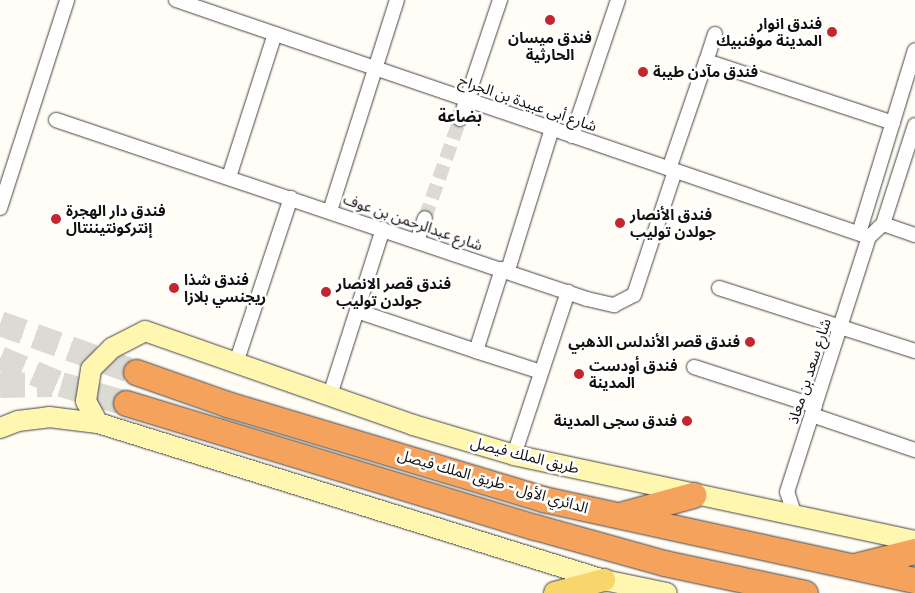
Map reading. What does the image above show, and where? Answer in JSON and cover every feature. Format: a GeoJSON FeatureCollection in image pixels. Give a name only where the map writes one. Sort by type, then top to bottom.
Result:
{"type":"FeatureCollection","features":[{"type":"Feature","properties":{"kind":"highway","name":"الدائري الأول - طريق الملك فيصل"},"geometry":{"type":"LineString","coordinates":[[136,372],[227,404],[525,493],[915,580]]}},
{"type":"Feature","properties":{"kind":"highway","name":"الدائري الأول - طريق الملك فيصل"},"geometry":{"type":"LineString","coordinates":[[126,403],[535,527],[717,576],[806,593]]}},
{"type":"Feature","properties":{"kind":"highway"},"geometry":{"type":"LineString","coordinates":[[618,515],[693,495]]}},
{"type":"Feature","properties":{"kind":"highway"},"geometry":{"type":"LineString","coordinates":[[716,536],[717,576]]}},
{"type":"Feature","properties":{"kind":"highway"},"geometry":{"type":"LineString","coordinates":[[853,567],[915,551]]}},
{"type":"Feature","properties":{"kind":"main road","name":"طريق الملك فيصل"},"geometry":{"type":"LineString","coordinates":[[98,423],[86,401],[91,369],[112,348],[145,331],[414,425],[514,454],[693,495],[915,541]]}},
{"type":"Feature","properties":{"kind":"main road"},"geometry":{"type":"LineString","coordinates":[[0,428],[18,421],[49,417],[98,423],[604,580],[667,593]]}},
{"type":"Feature","properties":{"kind":"main road"},"geometry":{"type":"LineString","coordinates":[[717,576],[765,593]]}},
{"type":"Feature","properties":{"kind":"main road"},"geometry":{"type":"LineString","coordinates":[[555,593],[604,580]]}},
{"type":"Feature","properties":{"kind":"street"},"geometry":{"type":"LineString","coordinates":[[0,208],[67,0]]}},
{"type":"Feature","properties":{"kind":"street","name":"شارع أبى عبيدة بن الجراح"},"geometry":{"type":"LineString","coordinates":[[176,0],[211,6],[275,34],[864,235]]}},
{"type":"Feature","properties":{"kind":"street"},"geometry":{"type":"LineString","coordinates":[[330,211],[397,0]]}},
{"type":"Feature","properties":{"kind":"street"},"geometry":{"type":"LineString","coordinates":[[460,119],[500,0]]}},
{"type":"Feature","properties":{"kind":"street"},"geometry":{"type":"LineString","coordinates":[[572,136],[618,0]]}},
{"type":"Feature","properties":{"kind":"street"},"geometry":{"type":"LineString","coordinates":[[229,177],[275,34]]}},
{"type":"Feature","properties":{"kind":"street","name":"شارع عبدالرحمن بن عوف"},"geometry":{"type":"LineString","coordinates":[[56,120],[568,292],[614,305],[634,295],[715,34]]}},
{"type":"Feature","properties":{"kind":"street","name":"شارع سعد بن معاذ"},"geometry":{"type":"LineString","coordinates":[[795,516],[787,492],[841,327],[893,123],[915,50]]}},
{"type":"Feature","properties":{"kind":"street"},"geometry":{"type":"LineString","coordinates":[[706,60],[893,123]]}},
{"type":"Feature","properties":{"kind":"street"},"geometry":{"type":"LineString","coordinates":[[476,351],[552,129]]}},
{"type":"Feature","properties":{"kind":"street"},"geometry":{"type":"LineString","coordinates":[[864,235],[883,224],[914,129]]}},
{"type":"Feature","properties":{"kind":"street"},"geometry":{"type":"LineString","coordinates":[[236,363],[291,198]]}},
{"type":"Feature","properties":{"kind":"street"},"geometry":{"type":"LineString","coordinates":[[417,241],[425,218]]}},
{"type":"Feature","properties":{"kind":"street"},"geometry":{"type":"LineString","coordinates":[[883,224],[915,235]]}},
{"type":"Feature","properties":{"kind":"street"},"geometry":{"type":"LineString","coordinates":[[330,395],[383,229]]}},
{"type":"Feature","properties":{"kind":"street"},"geometry":{"type":"LineString","coordinates":[[719,288],[915,351]]}},
{"type":"Feature","properties":{"kind":"street"},"geometry":{"type":"LineString","coordinates":[[514,454],[568,292]]}},
{"type":"Feature","properties":{"kind":"street"},"geometry":{"type":"LineString","coordinates":[[357,311],[541,372]]}},
{"type":"Feature","properties":{"kind":"street"},"geometry":{"type":"LineString","coordinates":[[694,367],[915,450]]}},
{"type":"Feature","properties":{"kind":"tunnel"},"geometry":{"type":"LineString","coordinates":[[425,218],[460,119]]}},
{"type":"Feature","properties":{"kind":"tunnel"},"geometry":{"type":"LineString","coordinates":[[0,323],[136,372]]}},
{"type":"Feature","properties":{"kind":"tunnel"},"geometry":{"type":"LineString","coordinates":[[0,358],[61,384],[126,403]]}},
{"type":"Feature","properties":{"kind":"tunnel"},"geometry":{"type":"LineString","coordinates":[[0,385],[52,384]]}},
{"type":"Feature","properties":{"kind":"place","name":"فندق ميسان الحارثية"},"geometry":{"type":"Point","coordinates":[550,20]}},
{"type":"Feature","properties":{"kind":"place","name":"فندق انوار المدينة موفنبيك"},"geometry":{"type":"Point","coordinates":[832,32]}},
{"type":"Feature","properties":{"kind":"place","name":"فندق مآدن طيبة"},"geometry":{"type":"Point","coordinates":[643,72]}},
{"type":"Feature","properties":{"kind":"place","name":"فندق دار الهجرة إنتركونتيننتال"},"geometry":{"type":"Point","coordinates":[56,219]}},
{"type":"Feature","properties":{"kind":"place","name":"فندق الأنصار جولدن توليب"},"geometry":{"type":"Point","coordinates":[620,223]}},
{"type":"Feature","properties":{"kind":"place","name":"فندق شذا ريجنسي بلازا"},"geometry":{"type":"Point","coordinates":[174,288]}},
{"type":"Feature","properties":{"kind":"place","name":"فندق قصر الانصار جولدن توليب"},"geometry":{"type":"Point","coordinates":[326,292]}},
{"type":"Feature","properties":{"kind":"place","name":"فندق قصر الأندلس الذهبي"},"geometry":{"type":"Point","coordinates":[750,342]}},
{"type":"Feature","properties":{"kind":"place","name":"فندق أودست المدينة"},"geometry":{"type":"Point","coordinates":[579,374]}},
{"type":"Feature","properties":{"kind":"place","name":"فندق سجى المدينة"},"geometry":{"type":"Point","coordinates":[687,421]}},
{"type":"Feature","properties":{"kind":"district","name":"بضاعة"},"geometry":{"type":"Point","coordinates":[460,116]}}]}
